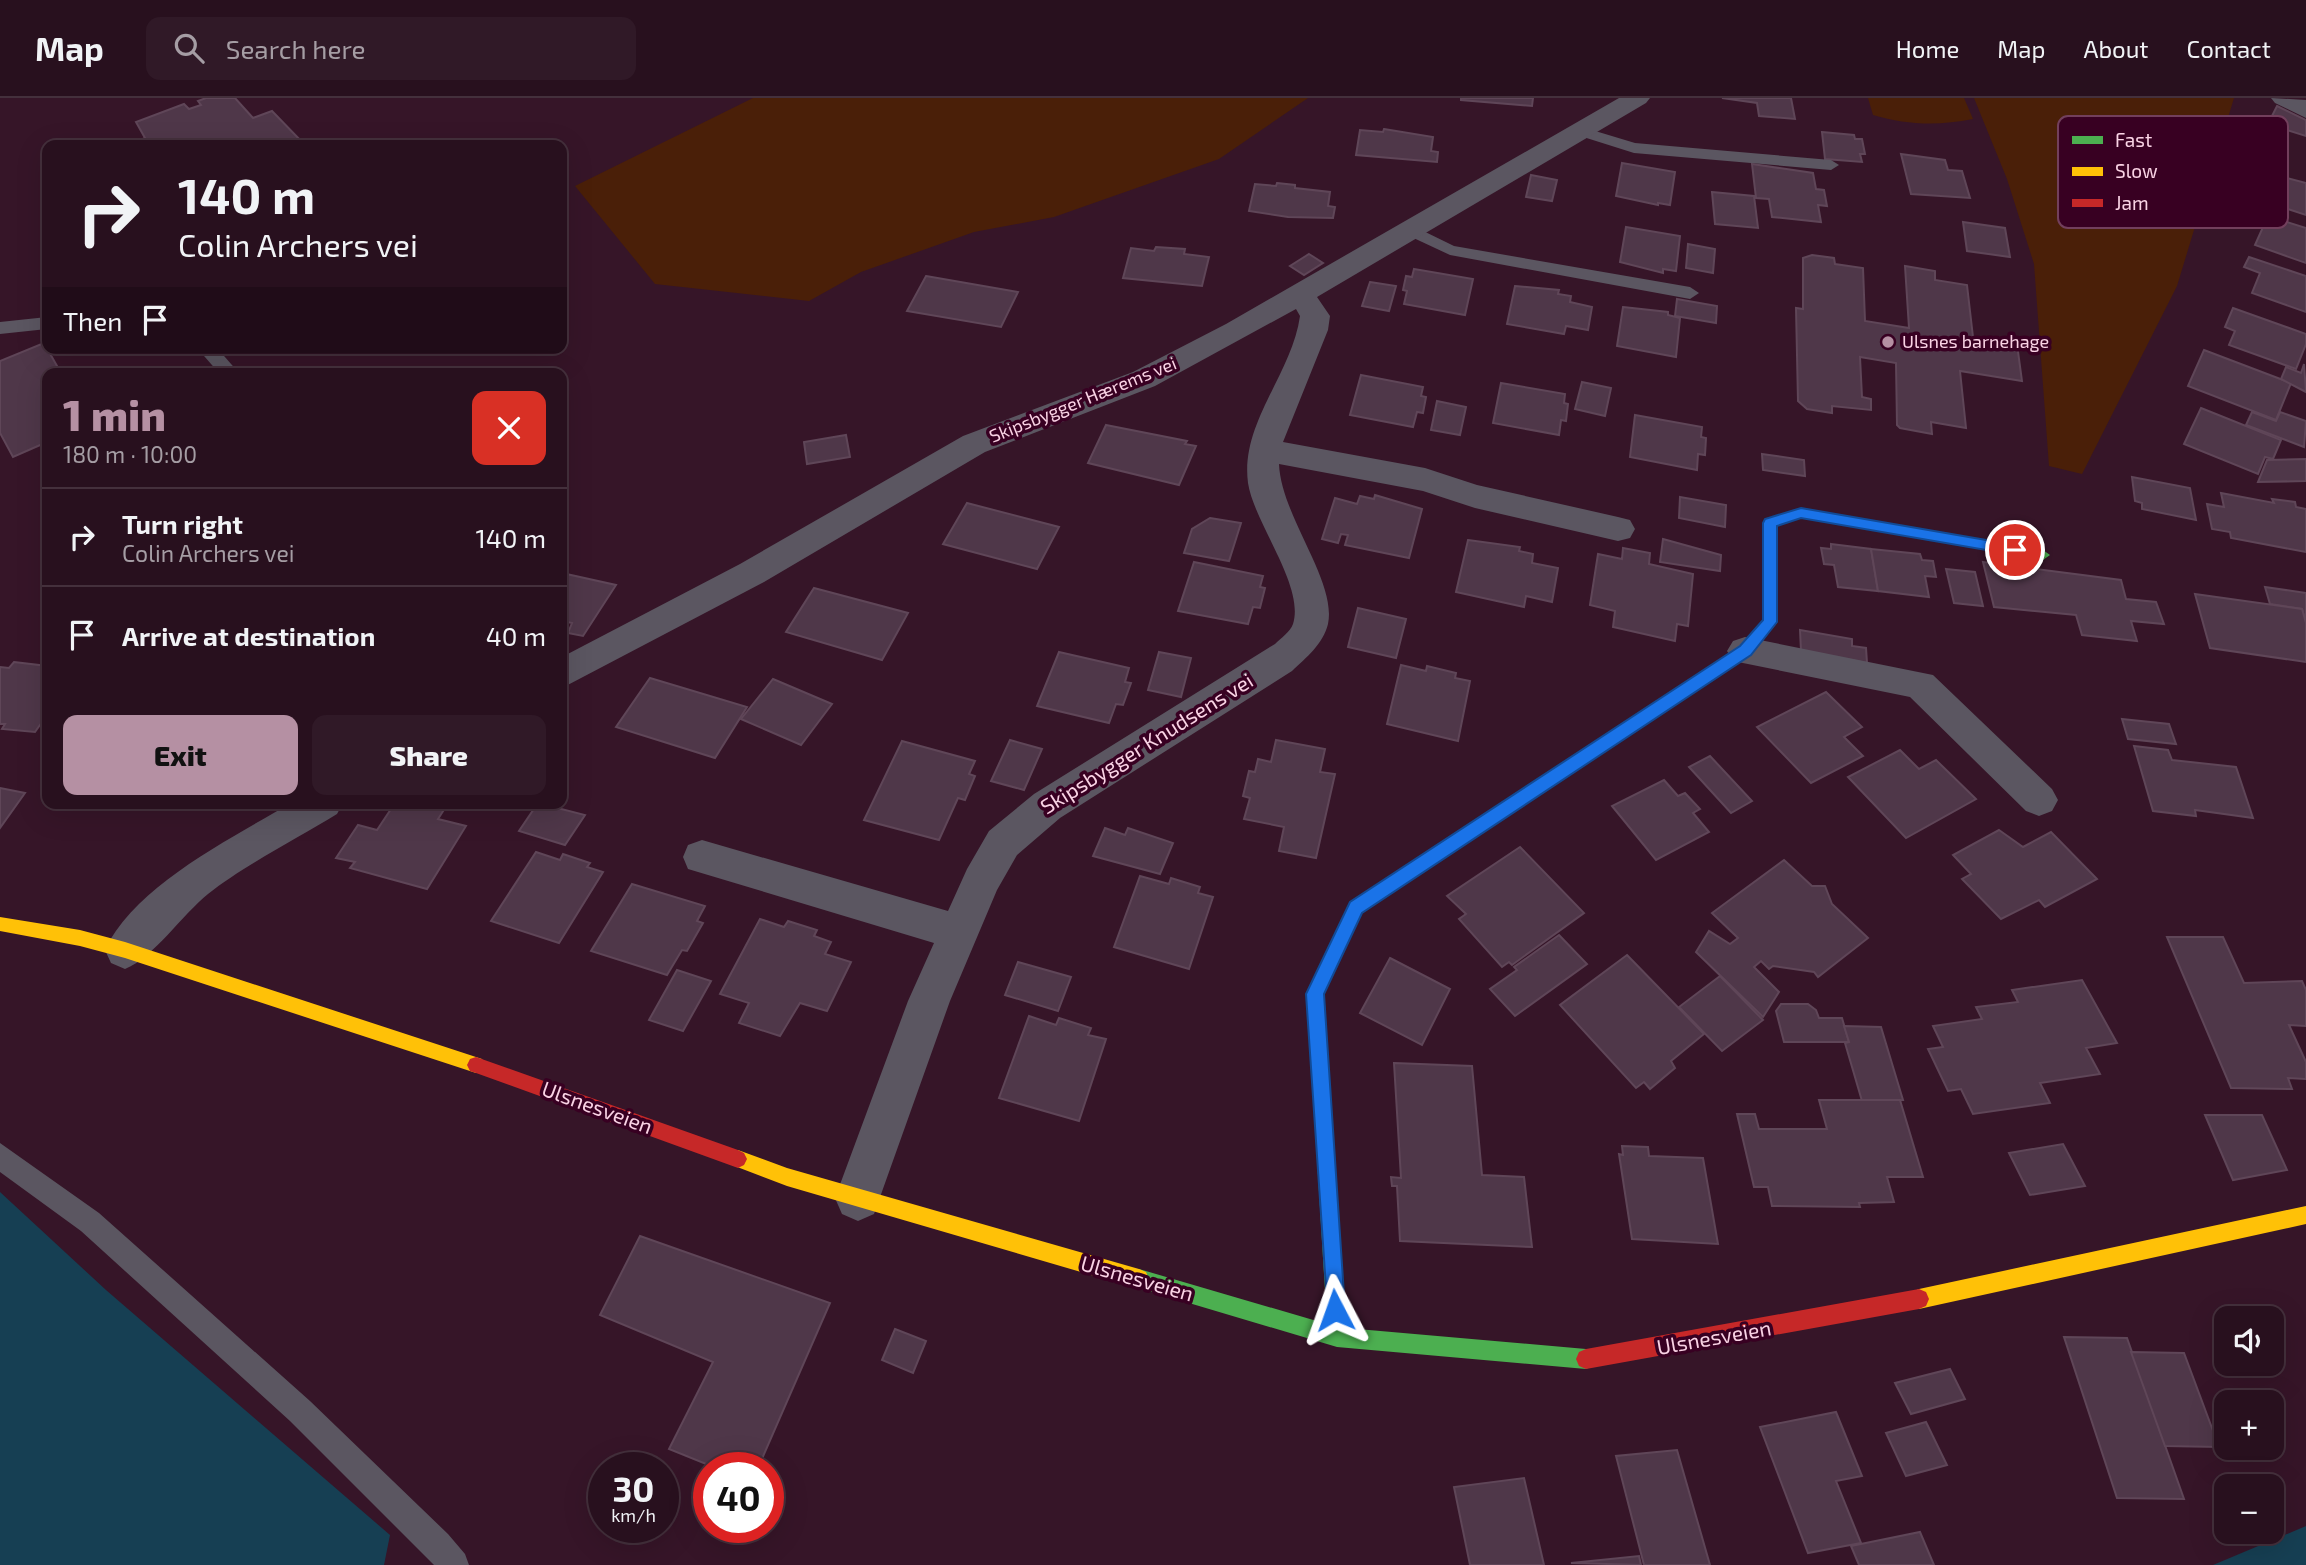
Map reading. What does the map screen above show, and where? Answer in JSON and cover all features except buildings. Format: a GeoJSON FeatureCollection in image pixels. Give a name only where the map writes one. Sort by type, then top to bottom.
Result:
{"type":"FeatureCollection","features":[{"type":"Feature","properties":{"kind":"street","name":"Skipsbygger Hærems vei"},"geometry":{"type":"LineString","coordinates":[[567,671],[752,573],[974,444],[1144,379],[1301,295],[1637,98]]}},
{"type":"Feature","properties":{"kind":"street"},"geometry":{"type":"LineString","coordinates":[[2284,98],[2306,110]]}},
{"type":"Feature","properties":{"kind":"street","name":"Skipsbygger Knudsens vei"},"geometry":{"type":"LineString","coordinates":[[858,1198],[929,1001],[958,932],[1003,843],[1027,819],[1279,661],[1297,645],[1309,628],[1311,601],[1264,490],[1265,450],[1313,330],[1315,316],[1301,295]]}},
{"type":"Feature","properties":{"kind":"street"},"geometry":{"type":"LineString","coordinates":[[1265,450],[1425,480],[1475,496],[1618,529]]}},
{"type":"Feature","properties":{"kind":"street"},"geometry":{"type":"LineString","coordinates":[[1337,1337],[1315,994],[1356,908],[1745,650],[1770,622],[1770,523],[1801,513],[2043,555]]}},
{"type":"Feature","properties":{"kind":"street"},"geometry":{"type":"LineString","coordinates":[[1745,650],[1920,685],[2039,800]]}},
{"type":"Feature","properties":{"kind":"street"},"geometry":{"type":"LineString","coordinates":[[125,950],[162,909],[196,880],[314,809]]}},
{"type":"Feature","properties":{"kind":"street"},"geometry":{"type":"LineString","coordinates":[[702,857],[958,932]]}},
{"type":"Feature","properties":{"kind":"street","name":"Ulsnesveien"},"geometry":{"type":"LineString","coordinates":[[0,924],[80,938],[125,950],[357,1024],[787,1177],[1337,1337],[1594,1360],[1958,1292],[2306,1215]]}},
{"type":"Feature","properties":{"kind":"lane"},"geometry":{"type":"LineString","coordinates":[[1582,132],[1634,148],[1831,165]]}},
{"type":"Feature","properties":{"kind":"lane"},"geometry":{"type":"LineString","coordinates":[[1411,230],[1450,250],[1690,293]]}},
{"type":"Feature","properties":{"kind":"lane"},"geometry":{"type":"LineString","coordinates":[[0,328],[42,324]]}},
{"type":"Feature","properties":{"kind":"lane"},"geometry":{"type":"LineString","coordinates":[[212,354],[225,368]]}},
{"type":"Feature","properties":{"kind":"lane"},"geometry":{"type":"LineString","coordinates":[[0,1156],[90,1222],[250,1366],[428,1535],[454,1565]]}},
{"type":"Feature","properties":{"kind":"shaded area"},"geometry":{"type":"Polygon","coordinates":[[[753,98],[1308,98],[1219,159],[1054,217],[974,232],[861,272],[809,301],[655,284],[575,186],[753,98]]]}},
{"type":"Feature","properties":{"kind":"shaded area"},"geometry":{"type":"Polygon","coordinates":[[[1868,98],[1964,98],[1973,119],[1947,123],[1898,121],[1873,115],[1868,98]]]}},
{"type":"Feature","properties":{"kind":"shaded area"},"geometry":{"type":"Polygon","coordinates":[[[1974,98],[2234,98],[2229,116],[2058,116],[2058,228],[2195,228],[2177,286],[2082,474],[2049,466],[2034,264],[2007,179],[1974,98]]]}},
{"type":"Feature","properties":{"kind":"water"},"geometry":{"type":"Polygon","coordinates":[[[0,1192],[106,1290],[390,1535],[384,1565],[0,1565],[0,1192]]]}},
{"type":"Feature","properties":{"kind":"water"},"geometry":{"type":"Polygon","coordinates":[[[2306,1526],[2306,1565],[2213,1565],[2263,1544],[2284,1544],[2284,1535],[2306,1526]]]}},
{"type":"Feature","properties":{"kind":"traffic: fast"},"geometry":{"type":"LineString","coordinates":[[1770,623],[1770,523],[1801,513],[2043,555]]}},
{"type":"Feature","properties":{"kind":"traffic: fast"},"geometry":{"type":"LineString","coordinates":[[1337,1337],[1315,994],[1356,908],[1459,840]]}},
{"type":"Feature","properties":{"kind":"traffic: fast"},"geometry":{"type":"LineString","coordinates":[[1139,1279],[1337,1337],[1586,1359]]}},
{"type":"Feature","properties":{"kind":"traffic: slow"},"geometry":{"type":"LineString","coordinates":[[0,924],[80,938],[125,950],[476,1065]]}},
{"type":"Feature","properties":{"kind":"traffic: slow"},"geometry":{"type":"LineString","coordinates":[[738,1159],[787,1177],[1139,1279]]}},
{"type":"Feature","properties":{"kind":"traffic: slow"},"geometry":{"type":"LineString","coordinates":[[1919,1299],[2306,1215]]}},
{"type":"Feature","properties":{"kind":"traffic: jam"},"geometry":{"type":"LineString","coordinates":[[1459,840],[1745,651],[1770,623]]}},
{"type":"Feature","properties":{"kind":"traffic: jam"},"geometry":{"type":"LineString","coordinates":[[476,1065],[738,1159]]}},
{"type":"Feature","properties":{"kind":"traffic: jam"},"geometry":{"type":"LineString","coordinates":[[1586,1359],[1919,1299]]}},
{"type":"Feature","properties":{"kind":"place","name":"Ulsnes barnehage"},"geometry":{"type":"Point","coordinates":[1888,342]}},
{"type":"Feature","properties":{"kind":"route"},"geometry":{"type":"LineString","coordinates":[[1335,1310],[1315,994],[1323,972],[1356,908],[1745,650],[1770,622],[1770,523],[1801,513],[2015,550]]}}]}
